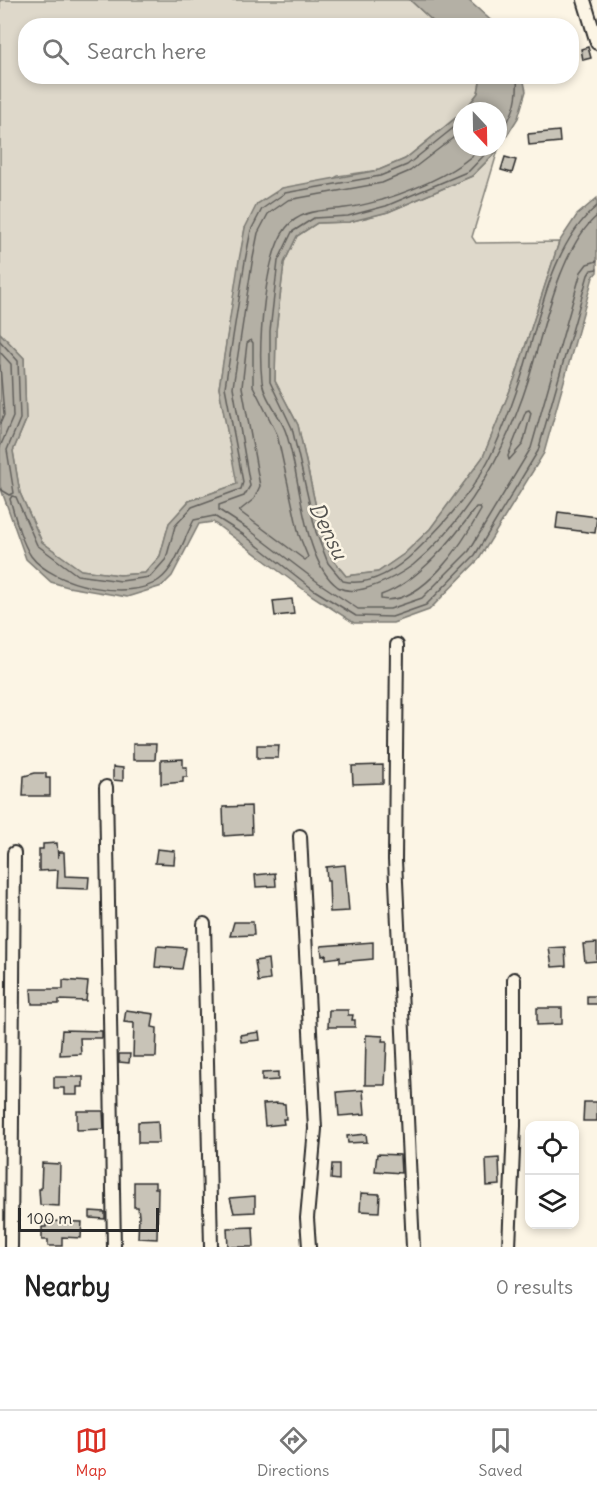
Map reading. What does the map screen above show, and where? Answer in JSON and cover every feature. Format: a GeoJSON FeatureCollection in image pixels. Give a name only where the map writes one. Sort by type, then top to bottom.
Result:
{"type":"FeatureCollection","features":[{"type":"Feature","properties":{"kind":"street"},"geometry":{"type":"LineString","coordinates":[[584,0],[597,43]]}},
{"type":"Feature","properties":{"kind":"street"},"geometry":{"type":"LineString","coordinates":[[396,645],[395,860],[412,1247]]}},
{"type":"Feature","properties":{"kind":"street"},"geometry":{"type":"LineString","coordinates":[[106,787],[114,1247]]}},
{"type":"Feature","properties":{"kind":"street"},"geometry":{"type":"LineString","coordinates":[[300,836],[315,1129],[307,1218],[309,1247]]}},
{"type":"Feature","properties":{"kind":"street"},"geometry":{"type":"LineString","coordinates":[[11,1247],[14,853]]}},
{"type":"Feature","properties":{"kind":"street"},"geometry":{"type":"LineString","coordinates":[[204,924],[210,1247]]}},
{"type":"Feature","properties":{"kind":"street"},"geometry":{"type":"LineString","coordinates":[[509,1247],[514,1126],[514,979]]}},
{"type":"Feature","properties":{"kind":"shaded area"},"geometry":{"type":"Polygon","coordinates":[[[0,0],[410,0],[429,18],[18,18],[18,84],[480,84],[478,93],[471,102],[453,102],[453,120],[405,159],[379,170],[338,176],[245,228],[219,388],[238,484],[189,501],[169,523],[160,556],[145,573],[120,575],[80,570],[42,542],[20,493],[13,451],[26,420],[24,358],[0,333],[0,0]]]}},
{"type":"Feature","properties":{"kind":"shaded area"},"geometry":{"type":"Polygon","coordinates":[[[492,156],[496,156],[472,237],[476,243],[559,242],[515,378],[483,457],[430,529],[404,554],[378,572],[346,576],[333,560],[321,530],[298,425],[275,381],[276,331],[284,263],[297,236],[317,223],[349,222],[388,212],[472,176],[492,156]]]}},
{"type":"Feature","properties":{"kind":"water"},"geometry":{"type":"Polygon","coordinates":[[[410,0],[468,0],[488,18],[429,18],[410,0]]]}},
{"type":"Feature","properties":{"kind":"water"},"geometry":{"type":"Polygon","coordinates":[[[480,84],[524,84],[526,91],[518,118],[507,136],[507,102],[471,102],[478,93],[480,84]]]}},
{"type":"Feature","properties":{"kind":"water"},"geometry":{"type":"Polygon","coordinates":[[[453,120],[453,156],[492,156],[472,176],[388,212],[349,222],[317,223],[297,236],[284,263],[276,331],[275,381],[298,425],[321,530],[333,560],[346,576],[378,572],[404,554],[430,529],[483,457],[515,378],[559,242],[577,215],[597,198],[597,272],[593,277],[544,453],[479,559],[429,610],[393,623],[354,623],[311,595],[213,522],[199,524],[172,576],[162,586],[127,597],[51,582],[26,559],[0,486],[0,333],[24,358],[26,420],[13,451],[20,493],[42,542],[81,570],[120,575],[145,573],[160,556],[169,523],[189,501],[237,484],[219,388],[245,228],[257,204],[282,188],[379,170],[405,159],[453,120]]]}},
{"type":"Feature","properties":{"kind":"building"},"geometry":{"type":"Polygon","coordinates":[[[588,47],[591,58],[583,60],[581,49],[588,47]]]}},
{"type":"Feature","properties":{"kind":"building"},"geometry":{"type":"Polygon","coordinates":[[[559,131],[560,142],[529,145],[528,134],[559,131]]]}},
{"type":"Feature","properties":{"kind":"building"},"geometry":{"type":"Polygon","coordinates":[[[505,157],[516,160],[512,173],[501,170],[505,157]]]}},
{"type":"Feature","properties":{"kind":"building"},"geometry":{"type":"Polygon","coordinates":[[[558,512],[597,517],[595,533],[556,528],[558,512]]]}},
{"type":"Feature","properties":{"kind":"building"},"geometry":{"type":"Polygon","coordinates":[[[292,599],[294,614],[275,616],[273,601],[292,599]]]}},
{"type":"Feature","properties":{"kind":"building"},"geometry":{"type":"Polygon","coordinates":[[[133,744],[156,744],[155,760],[133,760],[133,744]]]}},
{"type":"Feature","properties":{"kind":"building"},"geometry":{"type":"Polygon","coordinates":[[[257,745],[279,745],[278,758],[257,758],[257,745]]]}},
{"type":"Feature","properties":{"kind":"building"},"geometry":{"type":"Polygon","coordinates":[[[183,759],[183,767],[187,767],[187,777],[183,777],[183,782],[161,784],[161,760],[183,759]]]}},
{"type":"Feature","properties":{"kind":"building"},"geometry":{"type":"Polygon","coordinates":[[[383,765],[383,783],[353,784],[352,766],[383,765]]]}},
{"type":"Feature","properties":{"kind":"building"},"geometry":{"type":"Polygon","coordinates":[[[113,767],[123,768],[123,781],[113,780],[113,767]]]}},
{"type":"Feature","properties":{"kind":"building"},"geometry":{"type":"Polygon","coordinates":[[[46,773],[46,778],[50,778],[50,796],[23,796],[24,776],[46,773]]]}},
{"type":"Feature","properties":{"kind":"building"},"geometry":{"type":"Polygon","coordinates":[[[251,806],[252,834],[224,836],[223,807],[251,806]]]}},
{"type":"Feature","properties":{"kind":"building"},"geometry":{"type":"Polygon","coordinates":[[[57,843],[58,858],[59,852],[64,852],[65,876],[89,877],[88,889],[57,888],[58,870],[39,871],[39,849],[43,849],[43,844],[57,843]]]}},
{"type":"Feature","properties":{"kind":"building"},"geometry":{"type":"Polygon","coordinates":[[[157,849],[175,851],[174,864],[155,863],[157,849]]]}},
{"type":"Feature","properties":{"kind":"building"},"geometry":{"type":"Polygon","coordinates":[[[345,865],[349,911],[330,912],[326,867],[345,865]]]}},
{"type":"Feature","properties":{"kind":"building"},"geometry":{"type":"Polygon","coordinates":[[[275,873],[276,886],[256,887],[255,875],[275,873]]]}},
{"type":"Feature","properties":{"kind":"building"},"geometry":{"type":"Polygon","coordinates":[[[234,922],[253,922],[254,935],[230,936],[234,922]]]}},
{"type":"Feature","properties":{"kind":"building"},"geometry":{"type":"Polygon","coordinates":[[[373,942],[373,959],[340,962],[340,957],[326,959],[326,955],[322,956],[321,946],[373,942]]]}},
{"type":"Feature","properties":{"kind":"building"},"geometry":{"type":"Polygon","coordinates":[[[597,943],[597,961],[585,962],[583,944],[597,943]]]}},
{"type":"Feature","properties":{"kind":"building"},"geometry":{"type":"Polygon","coordinates":[[[157,946],[186,948],[182,969],[155,967],[157,946]]]}},
{"type":"Feature","properties":{"kind":"building"},"geometry":{"type":"Polygon","coordinates":[[[565,947],[566,966],[552,967],[549,948],[565,947]]]}},
{"type":"Feature","properties":{"kind":"building"},"geometry":{"type":"Polygon","coordinates":[[[268,959],[270,980],[258,982],[255,961],[268,959]]]}},
{"type":"Feature","properties":{"kind":"building"},"geometry":{"type":"Polygon","coordinates":[[[63,980],[88,982],[86,1001],[59,1000],[59,1004],[32,1004],[31,989],[63,989],[63,980]]]}},
{"type":"Feature","properties":{"kind":"building"},"geometry":{"type":"Polygon","coordinates":[[[587,996],[597,996],[597,1004],[587,1004],[587,996]]]}},
{"type":"Feature","properties":{"kind":"building"},"geometry":{"type":"Polygon","coordinates":[[[537,1008],[562,1008],[562,1024],[537,1025],[537,1008]]]}},
{"type":"Feature","properties":{"kind":"building"},"geometry":{"type":"Polygon","coordinates":[[[126,1010],[154,1014],[152,1027],[157,1028],[156,1057],[133,1057],[134,1023],[124,1022],[126,1010]]]}},
{"type":"Feature","properties":{"kind":"building"},"geometry":{"type":"Polygon","coordinates":[[[329,1010],[348,1010],[348,1015],[353,1015],[352,1020],[355,1020],[355,1027],[328,1027],[329,1010]]]}},
{"type":"Feature","properties":{"kind":"building"},"geometry":{"type":"Polygon","coordinates":[[[62,1030],[102,1031],[102,1038],[80,1038],[81,1054],[60,1055],[62,1030]]]}},
{"type":"Feature","properties":{"kind":"building"},"geometry":{"type":"Polygon","coordinates":[[[259,1032],[260,1040],[241,1042],[240,1035],[259,1032]]]}},
{"type":"Feature","properties":{"kind":"building"},"geometry":{"type":"Polygon","coordinates":[[[366,1035],[383,1036],[382,1041],[387,1041],[385,1085],[365,1085],[366,1035]]]}},
{"type":"Feature","properties":{"kind":"building"},"geometry":{"type":"Polygon","coordinates":[[[119,1054],[130,1054],[129,1063],[119,1062],[119,1054]]]}},
{"type":"Feature","properties":{"kind":"building"},"geometry":{"type":"Polygon","coordinates":[[[278,1072],[278,1080],[262,1081],[262,1073],[278,1072]]]}},
{"type":"Feature","properties":{"kind":"building"},"geometry":{"type":"Polygon","coordinates":[[[54,1077],[83,1077],[83,1087],[77,1087],[77,1095],[64,1095],[64,1088],[54,1088],[54,1077]]]}},
{"type":"Feature","properties":{"kind":"building"},"geometry":{"type":"Polygon","coordinates":[[[363,1090],[365,1114],[339,1116],[337,1092],[363,1090]]]}},
{"type":"Feature","properties":{"kind":"building"},"geometry":{"type":"Polygon","coordinates":[[[584,1102],[597,1102],[597,1121],[583,1121],[584,1102]]]}},
{"type":"Feature","properties":{"kind":"building"},"geometry":{"type":"Polygon","coordinates":[[[263,1104],[285,1104],[284,1124],[265,1126],[263,1104]]]}},
{"type":"Feature","properties":{"kind":"building"},"geometry":{"type":"Polygon","coordinates":[[[77,1111],[103,1111],[104,1129],[77,1130],[77,1111]]]}},
{"type":"Feature","properties":{"kind":"building"},"geometry":{"type":"Polygon","coordinates":[[[158,1121],[159,1143],[138,1143],[138,1122],[158,1121]]]}},
{"type":"Feature","properties":{"kind":"building"},"geometry":{"type":"Polygon","coordinates":[[[366,1134],[367,1142],[348,1143],[347,1136],[366,1134]]]}},
{"type":"Feature","properties":{"kind":"building"},"geometry":{"type":"Polygon","coordinates":[[[377,1154],[400,1155],[401,1173],[375,1171],[377,1154]]]}},
{"type":"Feature","properties":{"kind":"building"},"geometry":{"type":"Polygon","coordinates":[[[499,1158],[500,1185],[487,1186],[486,1159],[499,1158]]]}},
{"type":"Feature","properties":{"kind":"building"},"geometry":{"type":"Polygon","coordinates":[[[42,1163],[60,1164],[59,1206],[40,1205],[42,1163]]]}},
{"type":"Feature","properties":{"kind":"building"},"geometry":{"type":"Polygon","coordinates":[[[332,1164],[339,1164],[339,1180],[331,1179],[332,1164]]]}},
{"type":"Feature","properties":{"kind":"building"},"geometry":{"type":"Polygon","coordinates":[[[134,1182],[155,1182],[155,1188],[158,1188],[157,1239],[138,1238],[139,1216],[138,1207],[134,1207],[134,1182]]]}},
{"type":"Feature","properties":{"kind":"building"},"geometry":{"type":"Polygon","coordinates":[[[361,1193],[380,1194],[379,1212],[360,1211],[361,1193]]]}},
{"type":"Feature","properties":{"kind":"building"},"geometry":{"type":"Polygon","coordinates":[[[255,1196],[255,1212],[234,1213],[230,1198],[255,1196]]]}},
{"type":"Feature","properties":{"kind":"building"},"geometry":{"type":"Polygon","coordinates":[[[90,1211],[105,1212],[105,1219],[90,1218],[90,1211]]]}},
{"type":"Feature","properties":{"kind":"building"},"geometry":{"type":"Polygon","coordinates":[[[46,1221],[82,1222],[81,1238],[62,1237],[62,1246],[48,1246],[48,1240],[42,1240],[42,1227],[46,1227],[46,1221]]]}},
{"type":"Feature","properties":{"kind":"building"},"geometry":{"type":"Polygon","coordinates":[[[253,1227],[254,1247],[228,1247],[227,1228],[253,1227]]]}},
{"type":"Feature","properties":{"kind":"water label","name":"Densu"},"geometry":{"type":"Point","coordinates":[328,531]}}]}
